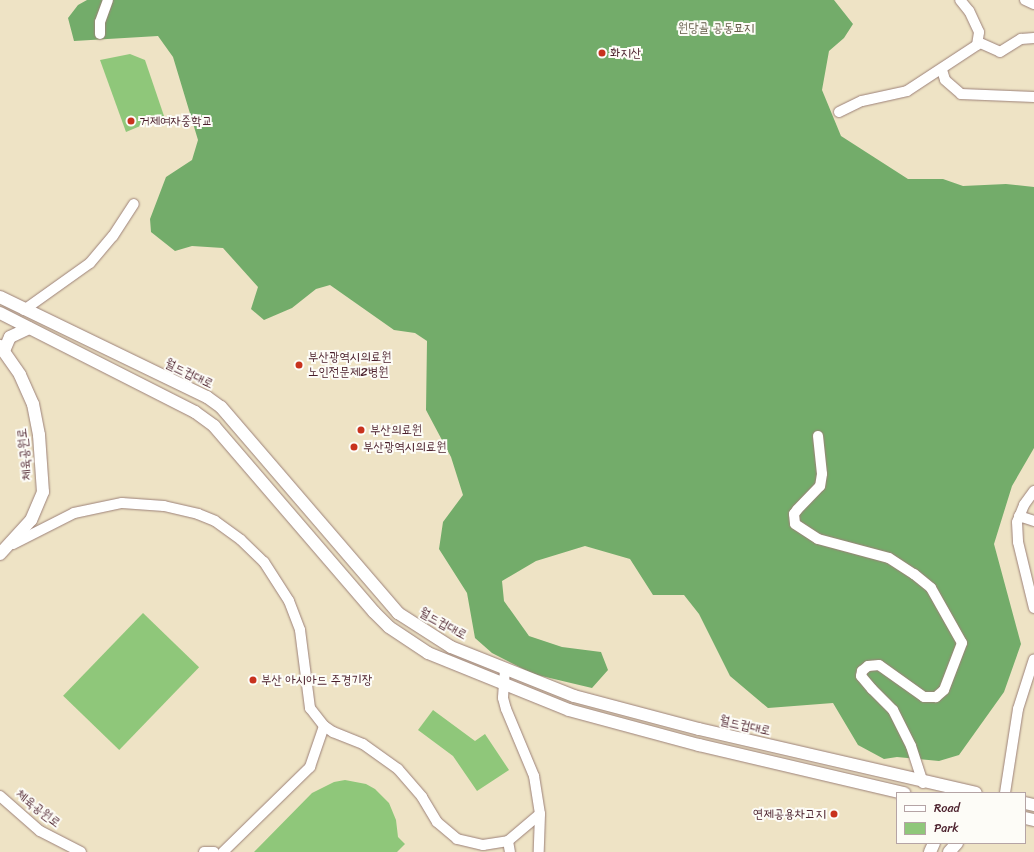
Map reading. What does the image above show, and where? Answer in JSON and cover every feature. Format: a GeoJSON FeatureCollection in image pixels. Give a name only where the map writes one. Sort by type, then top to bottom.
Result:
{"type":"FeatureCollection","features":[{"type":"Feature","properties":{"kind":"main road","name":"월드컵대로"},"geometry":{"type":"LineString","coordinates":[[0,297],[24,310],[207,397],[216,404],[239,427],[398,613],[434,638],[505,669],[581,698],[957,791]]}},
{"type":"Feature","properties":{"kind":"main road"},"geometry":{"type":"LineString","coordinates":[[0,313],[195,412],[214,426],[355,592],[389,628],[428,653],[503,685],[569,710],[691,743],[900,792]]}},
{"type":"Feature","properties":{"kind":"main road"},"geometry":{"type":"LineString","coordinates":[[2,348],[10,337],[29,328]]}},
{"type":"Feature","properties":{"kind":"main road","name":"체육공원로"},"geometry":{"type":"LineString","coordinates":[[2,348],[20,375],[33,404],[39,435],[43,492],[32,520],[3,551]]}},
{"type":"Feature","properties":{"kind":"main road"},"geometry":{"type":"LineString","coordinates":[[934,848],[944,844]]}},
{"type":"Feature","properties":{"kind":"main road"},"geometry":{"type":"LineString","coordinates":[[949,852],[956,844]]}},
{"type":"Feature","properties":{"kind":"street"},"geometry":{"type":"LineString","coordinates":[[100,34],[100,22],[108,0]]}},
{"type":"Feature","properties":{"kind":"street"},"geometry":{"type":"LineString","coordinates":[[839,112],[862,101],[907,91],[926,77],[942,70],[964,55],[978,42],[979,32],[969,11],[960,0]]}},
{"type":"Feature","properties":{"kind":"street"},"geometry":{"type":"LineString","coordinates":[[1025,0],[1034,4]]}},
{"type":"Feature","properties":{"kind":"street"},"geometry":{"type":"LineString","coordinates":[[978,42],[1000,52],[1021,39],[1034,38]]}},
{"type":"Feature","properties":{"kind":"street"},"geometry":{"type":"LineString","coordinates":[[942,70],[945,80],[961,94],[1034,97]]}},
{"type":"Feature","properties":{"kind":"street"},"geometry":{"type":"LineString","coordinates":[[24,310],[90,263],[113,236],[134,204]]}},
{"type":"Feature","properties":{"kind":"street"},"geometry":{"type":"LineString","coordinates":[[818,436],[822,466],[820,486],[794,514],[795,524],[818,539],[889,558],[914,574],[931,588],[962,643],[944,690],[936,698],[924,697],[879,665],[868,666],[862,671],[861,676],[872,690],[893,710],[911,746],[923,783]]}},
{"type":"Feature","properties":{"kind":"street"},"geometry":{"type":"LineString","coordinates":[[1034,491],[1017,522],[1018,542],[1034,608]]}},
{"type":"Feature","properties":{"kind":"street"},"geometry":{"type":"LineString","coordinates":[[3,551],[37,530],[74,513],[122,503],[164,506],[198,514],[215,521],[241,540],[274,575],[295,614],[304,656],[307,698],[315,717],[324,726],[333,732],[363,744],[398,769],[422,797],[437,822],[457,839],[483,845],[508,841],[540,814]]}},
{"type":"Feature","properties":{"kind":"street"},"geometry":{"type":"LineString","coordinates":[[1019,516],[1034,521]]}},
{"type":"Feature","properties":{"kind":"street"},"geometry":{"type":"LineString","coordinates":[[1006,792],[1018,709],[1034,659]]}},
{"type":"Feature","properties":{"kind":"street"},"geometry":{"type":"LineString","coordinates":[[505,669],[503,685],[506,710],[534,776],[540,814],[539,852]]}},
{"type":"Feature","properties":{"kind":"street"},"geometry":{"type":"LineString","coordinates":[[223,852],[310,767],[324,726]]}},
{"type":"Feature","properties":{"kind":"street","name":"체육공원로"},"geometry":{"type":"LineString","coordinates":[[0,796],[40,831],[81,852]]}},
{"type":"Feature","properties":{"kind":"street"},"geometry":{"type":"LineString","coordinates":[[508,841],[510,852]]}},
{"type":"Feature","properties":{"kind":"street"},"geometry":{"type":"LineString","coordinates":[[204,852],[214,852]]}},
{"type":"Feature","properties":{"kind":"green space","name":"원당골 공동묘지"},"geometry":{"type":"Polygon","coordinates":[[[87,0],[834,0],[853,24],[844,38],[829,51],[822,90],[841,136],[908,179],[943,179],[963,186],[1006,184],[1034,187],[1034,448],[1012,486],[994,544],[1021,644],[1004,692],[959,755],[939,761],[897,757],[884,759],[858,745],[833,703],[768,708],[730,676],[699,614],[684,595],[653,595],[630,559],[585,546],[536,561],[502,581],[504,601],[529,636],[562,647],[601,652],[608,670],[592,688],[533,674],[492,653],[475,638],[467,593],[439,549],[443,522],[463,495],[451,457],[426,410],[427,341],[415,333],[394,330],[330,285],[316,289],[292,308],[264,320],[251,309],[258,287],[223,248],[192,246],[175,251],[151,232],[150,219],[166,177],[192,160],[198,140],[173,57],[158,36],[74,41],[68,18],[78,5],[87,0]]]}},
{"type":"Feature","properties":{"kind":"green space"},"geometry":{"type":"Polygon","coordinates":[[[130,54],[145,60],[164,116],[126,132],[100,60],[130,54]]]}},
{"type":"Feature","properties":{"kind":"green space"},"geometry":{"type":"Polygon","coordinates":[[[143,613],[199,667],[119,750],[63,696],[143,613]]]}},
{"type":"Feature","properties":{"kind":"green space"},"geometry":{"type":"Polygon","coordinates":[[[433,710],[475,741],[485,734],[509,770],[477,791],[453,756],[418,730],[433,710]]]}},
{"type":"Feature","properties":{"kind":"green space"},"geometry":{"type":"Polygon","coordinates":[[[345,780],[366,784],[375,789],[389,803],[396,820],[398,837],[405,844],[397,852],[254,852],[312,793],[334,782],[345,780]]]}},
{"type":"Feature","properties":{"kind":"place","name":"화지산"},"geometry":{"type":"Point","coordinates":[602,53]}},
{"type":"Feature","properties":{"kind":"place","name":"거제여자중학교"},"geometry":{"type":"Point","coordinates":[131,121]}},
{"type":"Feature","properties":{"kind":"place","name":"부산광역시의료원 노인전문제2병원"},"geometry":{"type":"Point","coordinates":[299,365]}},
{"type":"Feature","properties":{"kind":"place","name":"부산의료원"},"geometry":{"type":"Point","coordinates":[361,430]}},
{"type":"Feature","properties":{"kind":"place","name":"부산광역시의료원"},"geometry":{"type":"Point","coordinates":[354,447]}},
{"type":"Feature","properties":{"kind":"place","name":"부산 아시아드 주경기장"},"geometry":{"type":"Point","coordinates":[253,680]}},
{"type":"Feature","properties":{"kind":"place","name":"연제공용차고지"},"geometry":{"type":"Point","coordinates":[834,814]}}]}
